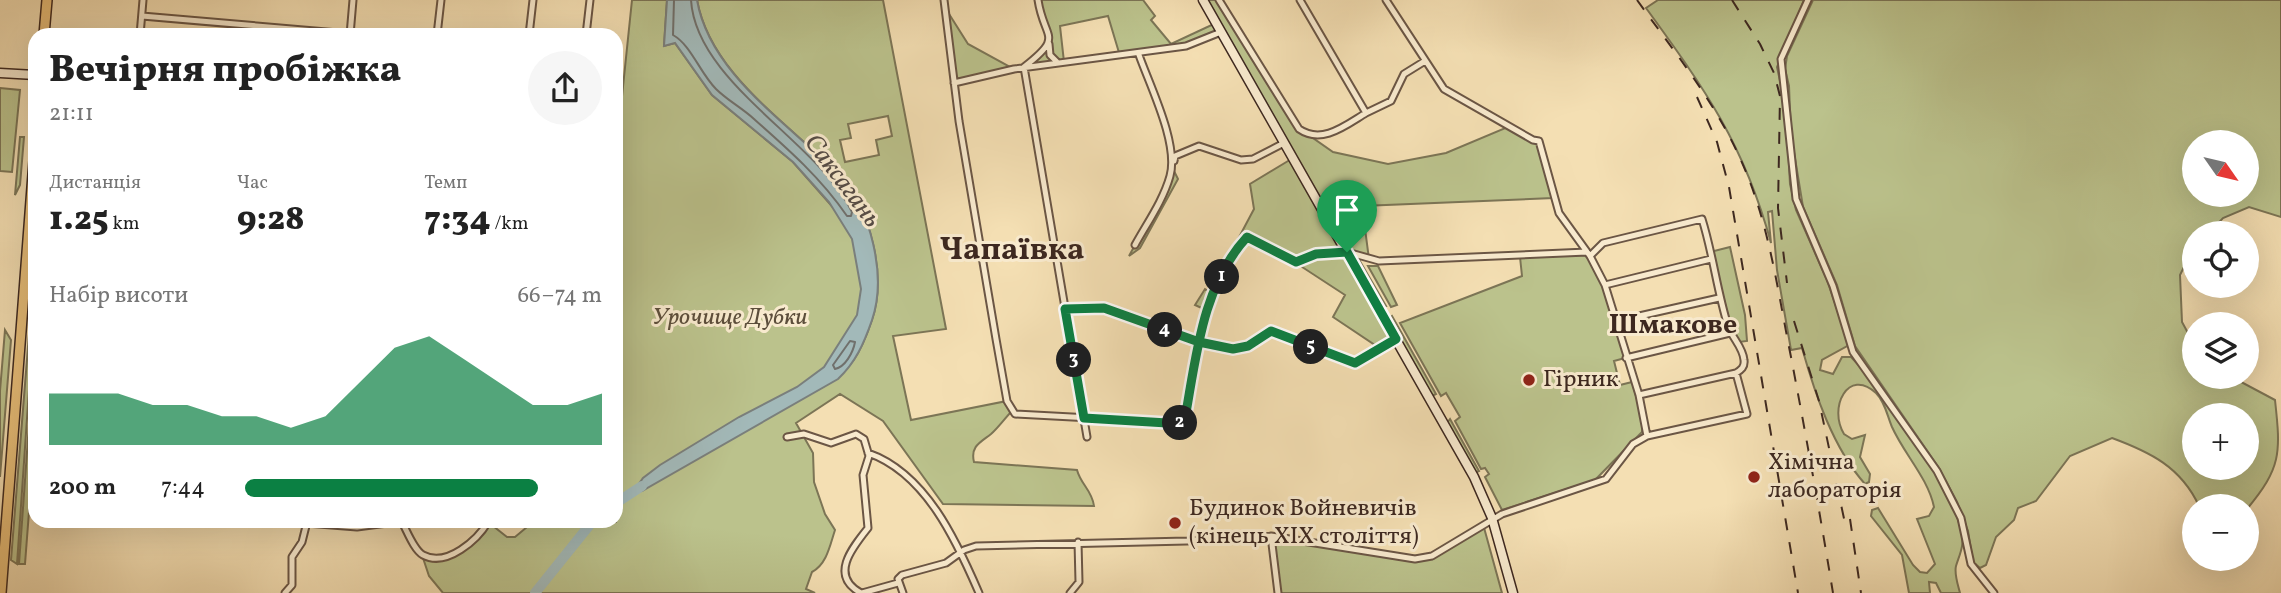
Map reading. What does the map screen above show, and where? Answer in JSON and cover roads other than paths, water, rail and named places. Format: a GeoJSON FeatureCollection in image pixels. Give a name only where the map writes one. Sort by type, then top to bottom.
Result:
{"type":"FeatureCollection","features":[{"type":"Feature","properties":{"kind":"main road"},"geometry":{"type":"LineString","coordinates":[[45,28],[47,0]]}},
{"type":"Feature","properties":{"kind":"main road"},"geometry":{"type":"LineString","coordinates":[[1,593],[28,256]]}},
{"type":"Feature","properties":{"kind":"street"},"geometry":{"type":"LineString","coordinates":[[141,28],[143,0]]}},
{"type":"Feature","properties":{"kind":"street"},"geometry":{"type":"LineString","coordinates":[[351,28],[353,0]]}},
{"type":"Feature","properties":{"kind":"street"},"geometry":{"type":"LineString","coordinates":[[439,28],[441,0]]}},
{"type":"Feature","properties":{"kind":"street"},"geometry":{"type":"LineString","coordinates":[[530,28],[533,0]]}},
{"type":"Feature","properties":{"kind":"street"},"geometry":{"type":"LineString","coordinates":[[587,28],[590,0]]}},
{"type":"Feature","properties":{"kind":"street"},"geometry":{"type":"LineString","coordinates":[[944,0],[954,83],[1007,401],[1012,411],[1019,416],[1184,424],[1208,300],[1247,237],[1296,262],[1316,254],[1347,252],[1369,260],[1589,254],[1603,243],[1702,219],[1719,298],[1730,333],[1736,339],[1745,362],[1736,373],[1639,395]]}},
{"type":"Feature","properties":{"kind":"street"},"geometry":{"type":"LineString","coordinates":[[1038,0],[1040,12],[1049,31],[1050,55],[1057,63]]}},
{"type":"Feature","properties":{"kind":"street"},"geometry":{"type":"LineString","coordinates":[[1203,0],[1474,477],[1492,518],[1513,593]]}},
{"type":"Feature","properties":{"kind":"street"},"geometry":{"type":"LineString","coordinates":[[1219,0],[1293,124],[1304,133],[1332,133],[1391,101],[1399,80],[1425,61]]}},
{"type":"Feature","properties":{"kind":"street"},"geometry":{"type":"LineString","coordinates":[[1300,0],[1366,113]]}},
{"type":"Feature","properties":{"kind":"street"},"geometry":{"type":"LineString","coordinates":[[1387,0],[1425,61],[1450,93],[1539,141],[1559,213],[1589,254],[1605,285],[1639,395],[1647,436]]}},
{"type":"Feature","properties":{"kind":"street"},"geometry":{"type":"LineString","coordinates":[[1808,0],[1780,68],[1789,110],[1787,134],[1797,199],[1833,286],[1853,352],[1937,471],[1961,518],[1971,564],[1994,593]]}},
{"type":"Feature","properties":{"kind":"street"},"geometry":{"type":"LineString","coordinates":[[142,16],[273,28]]}},
{"type":"Feature","properties":{"kind":"street"},"geometry":{"type":"LineString","coordinates":[[954,83],[1024,67],[1139,55],[1186,46],[1222,32]]}},
{"type":"Feature","properties":{"kind":"street"},"geometry":{"type":"LineString","coordinates":[[1024,67],[1049,44]]}},
{"type":"Feature","properties":{"kind":"street"},"geometry":{"type":"LineString","coordinates":[[1139,55],[1167,135],[1172,167]]}},
{"type":"Feature","properties":{"kind":"street"},"geometry":{"type":"LineString","coordinates":[[1024,67],[1087,437]]}},
{"type":"Feature","properties":{"kind":"street"},"geometry":{"type":"LineString","coordinates":[[0,73],[28,75]]}},
{"type":"Feature","properties":{"kind":"street"},"geometry":{"type":"LineString","coordinates":[[1135,245],[1166,190],[1175,156],[1199,145],[1241,160],[1252,159],[1284,143]]}},
{"type":"Feature","properties":{"kind":"street"},"geometry":{"type":"LineString","coordinates":[[1605,285],[1712,259]]}},
{"type":"Feature","properties":{"kind":"street"},"geometry":{"type":"LineString","coordinates":[[1617,321],[1719,298]]}},
{"type":"Feature","properties":{"kind":"street"},"geometry":{"type":"LineString","coordinates":[[1065,309],[1104,308],[1199,342],[1240,349],[1271,331],[1355,363],[1396,339]]}},
{"type":"Feature","properties":{"kind":"street"},"geometry":{"type":"LineString","coordinates":[[1626,358],[1730,333]]}},
{"type":"Feature","properties":{"kind":"street"},"geometry":{"type":"LineString","coordinates":[[787,437],[804,434],[831,443],[861,435],[868,453],[863,475],[868,528],[853,546],[845,566],[848,584],[862,593],[898,583],[902,575],[946,563],[961,552],[976,546],[1187,541],[1271,536],[1415,559],[1440,552],[1492,518],[1606,479],[1633,444],[1647,436],[1747,414],[1736,373]]}},
{"type":"Feature","properties":{"kind":"street"},"geometry":{"type":"LineString","coordinates":[[868,453],[884,460],[916,485],[961,552],[979,593]]}},
{"type":"Feature","properties":{"kind":"street"},"geometry":{"type":"LineString","coordinates":[[285,593],[292,585],[292,558],[302,542],[306,528]]}},
{"type":"Feature","properties":{"kind":"street"},"geometry":{"type":"LineString","coordinates":[[406,528],[422,555],[440,556],[463,549],[473,542],[484,528]]}},
{"type":"Feature","properties":{"kind":"street"},"geometry":{"type":"LineString","coordinates":[[1271,536],[1278,593]]}},
{"type":"Feature","properties":{"kind":"street"},"geometry":{"type":"LineString","coordinates":[[1070,593],[1079,582],[1078,542]]}},
{"type":"Feature","properties":{"kind":"street"},"geometry":{"type":"LineString","coordinates":[[898,583],[903,593]]}},
{"type":"Feature","properties":{"kind":"water"},"geometry":{"type":"Polygon","coordinates":[[[667,0],[697,0],[705,27],[718,52],[735,75],[839,175],[850,189],[860,206],[873,244],[878,284],[876,303],[866,337],[855,359],[838,379],[642,491],[633,492],[643,478],[660,465],[739,417],[797,387],[824,367],[857,315],[861,289],[852,239],[829,202],[793,162],[712,95],[675,43],[664,46],[667,0]]]}},
{"type":"Feature","properties":{"kind":"waterway","name":"Саксагань"},"geometry":{"type":"LineString","coordinates":[[623,498],[642,486]]}},
{"type":"Feature","properties":{"kind":"waterway","name":"Саксагань"},"geometry":{"type":"LineString","coordinates":[[535,593],[587,528]]}},
{"type":"Feature","properties":{"kind":"railway"},"geometry":{"type":"LineString","coordinates":[[1637,0],[1692,75],[1729,135],[1758,205],[1776,280],[1833,593]]}},
{"type":"Feature","properties":{"kind":"railway"},"geometry":{"type":"LineString","coordinates":[[1732,0],[1760,44],[1774,73],[1780,96],[1778,208],[1787,283]]}},
{"type":"Feature","properties":{"kind":"railway"},"geometry":{"type":"LineString","coordinates":[[1697,97],[1717,142],[1729,187],[1798,593]]}},
{"type":"Feature","properties":{"kind":"railway"},"geometry":{"type":"LineString","coordinates":[[1794,321],[1819,401],[1846,528]]}},
{"type":"Feature","properties":{"kind":"railway"},"geometry":{"type":"LineString","coordinates":[[1850,519],[1861,593]]}},
{"type":"Feature","properties":{"kind":"place","name":"Гірник"},"geometry":{"type":"Point","coordinates":[1529,380]}},
{"type":"Feature","properties":{"kind":"place","name":"Хімічна лабораторія"},"geometry":{"type":"Point","coordinates":[1754,477]}},
{"type":"Feature","properties":{"kind":"place","name":"Будинок Войневичів (кінець ХІХ століття)"},"geometry":{"type":"Point","coordinates":[1175,523]}},
{"type":"Feature","properties":{"kind":"district","name":"Чапаївка"},"geometry":{"type":"Point","coordinates":[1012,251]}},
{"type":"Feature","properties":{"kind":"district","name":"Шмакове"},"geometry":{"type":"Point","coordinates":[1673,325]}},
{"type":"Feature","properties":{"kind":"park label","name":"Урочище Дубки"},"geometry":{"type":"Point","coordinates":[730,318]}}]}
